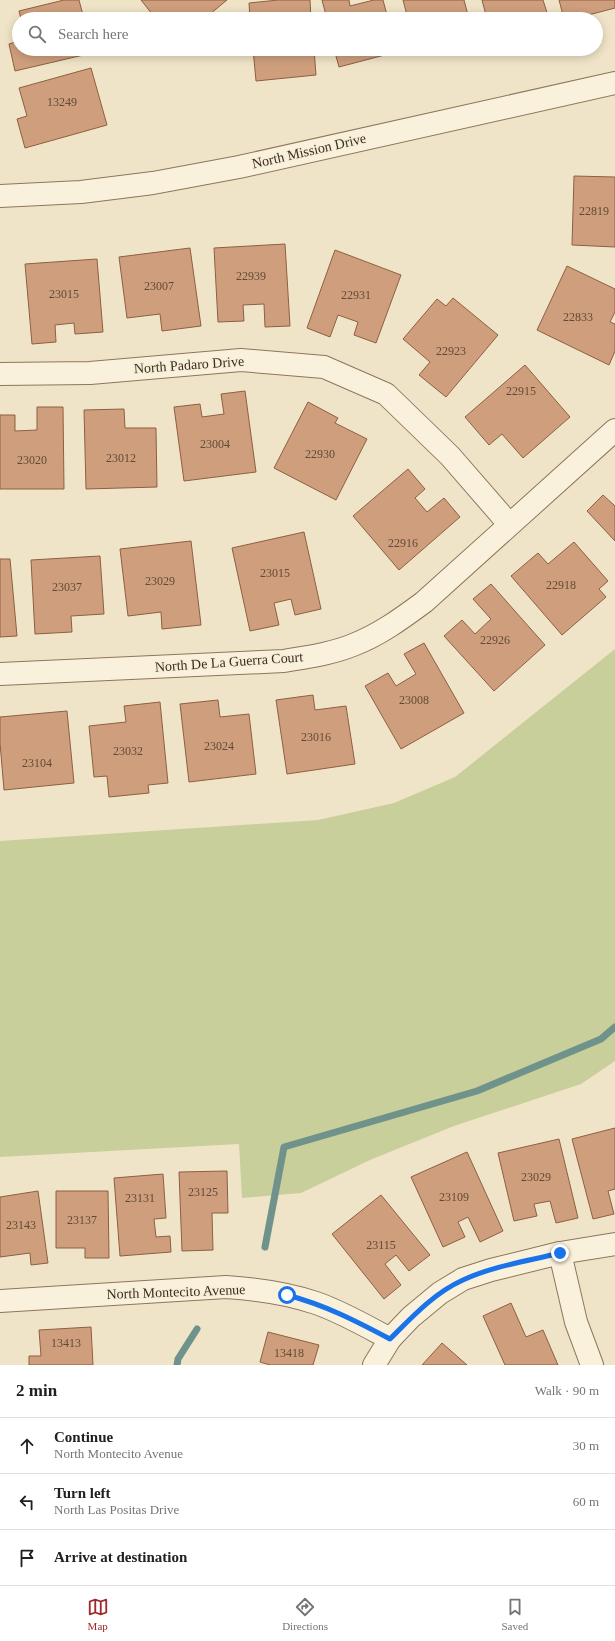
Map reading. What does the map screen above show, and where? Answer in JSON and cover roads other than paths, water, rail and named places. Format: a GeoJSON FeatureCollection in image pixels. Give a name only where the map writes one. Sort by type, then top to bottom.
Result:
{"type":"FeatureCollection","features":[{"type":"Feature","properties":{"kind":"street","name":"North Mission Drive"},"geometry":{"type":"LineString","coordinates":[[0,196],[81,192],[153,183],[239,167],[615,83]]}},
{"type":"Feature","properties":{"kind":"street","name":"North Padaro Drive"},"geometry":{"type":"LineString","coordinates":[[0,374],[90,373],[241,360],[324,367],[386,394],[450,456],[509,524]]}},
{"type":"Feature","properties":{"kind":"street","name":"North De La Guerra Court"},"geometry":{"type":"LineString","coordinates":[[0,674],[284,660],[322,654],[352,646],[398,621],[424,602],[615,430]]}},
{"type":"Feature","properties":{"kind":"street"},"geometry":{"type":"LineString","coordinates":[[374,1365],[390,1339],[411,1317],[440,1293],[463,1280],[491,1270],[560,1253],[615,1244]]}},
{"type":"Feature","properties":{"kind":"street"},"geometry":{"type":"LineString","coordinates":[[560,1253],[576,1322],[592,1365]]}},
{"type":"Feature","properties":{"kind":"street","name":"North Montecito Avenue"},"geometry":{"type":"LineString","coordinates":[[0,1301],[226,1287],[261,1290],[316,1303],[342,1314],[390,1339]]}},
{"type":"Feature","properties":{"kind":"waterway"},"geometry":{"type":"LineString","coordinates":[[265,1247],[284,1147],[477,1091],[601,1039],[615,1027]]}},
{"type":"Feature","properties":{"kind":"waterway"},"geometry":{"type":"LineString","coordinates":[[177,1365],[178,1359],[197,1329]]}}]}
